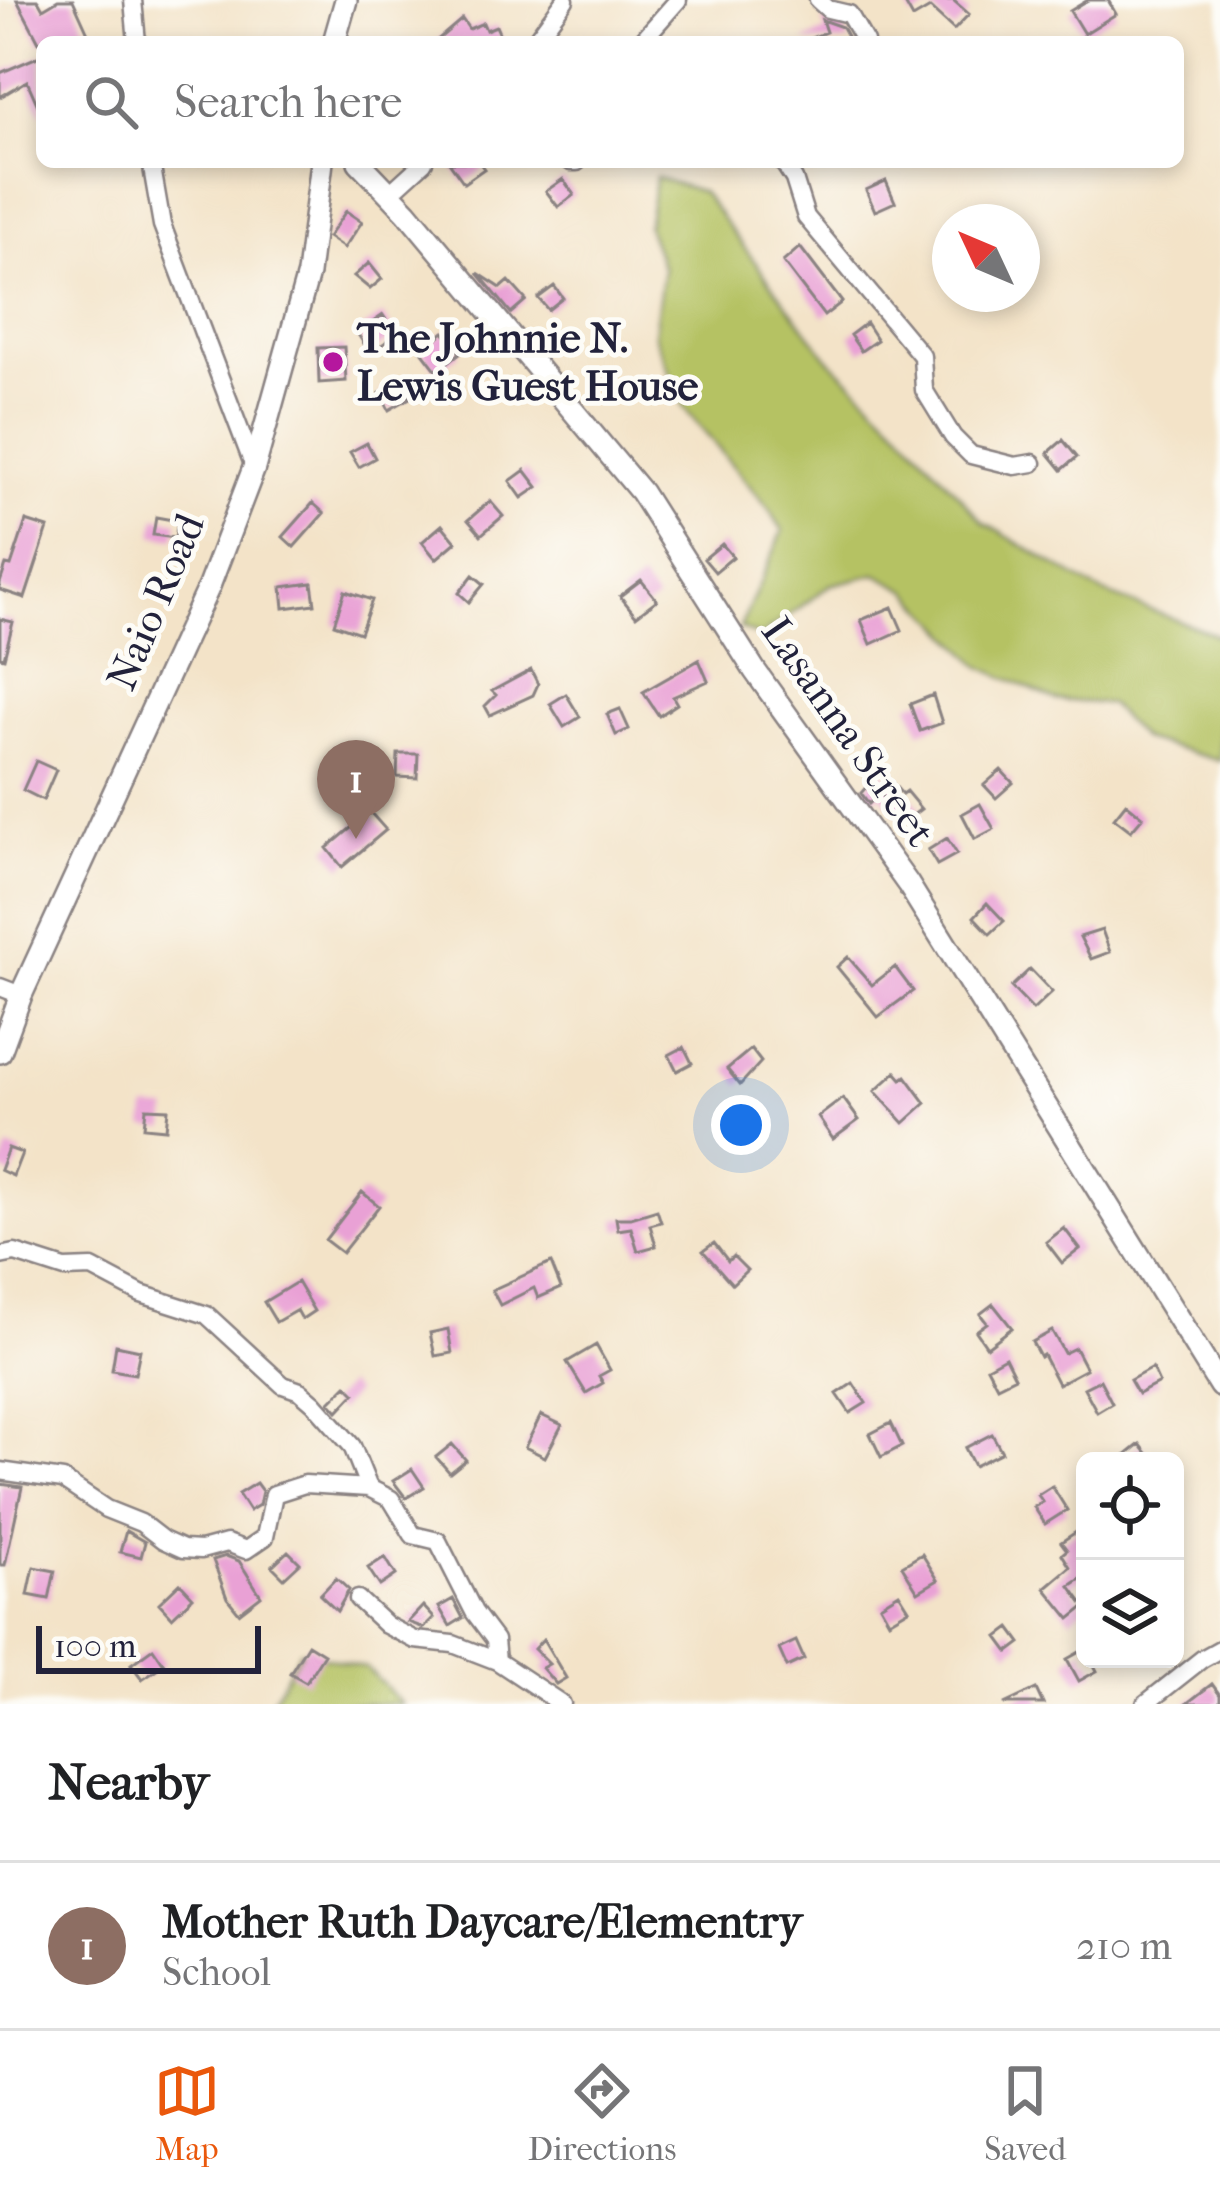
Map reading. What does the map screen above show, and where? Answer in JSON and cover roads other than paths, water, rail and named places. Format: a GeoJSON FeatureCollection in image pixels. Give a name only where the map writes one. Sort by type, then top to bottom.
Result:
{"type":"FeatureCollection","features":[{"type":"Feature","properties":{"kind":"street"},"geometry":{"type":"LineString","coordinates":[[134,0],[137,36]]}},
{"type":"Feature","properties":{"kind":"street"},"geometry":{"type":"LineString","coordinates":[[336,36],[346,0]]}},
{"type":"Feature","properties":{"kind":"street"},"geometry":{"type":"LineString","coordinates":[[539,36],[566,0]]}},
{"type":"Feature","properties":{"kind":"street"},"geometry":{"type":"LineString","coordinates":[[646,36],[677,0]]}},
{"type":"Feature","properties":{"kind":"street"},"geometry":{"type":"LineString","coordinates":[[818,0],[828,9],[849,14],[862,36]]}},
{"type":"Feature","properties":{"kind":"street"},"geometry":{"type":"LineString","coordinates":[[152,168],[162,225],[254,468]]}},
{"type":"Feature","properties":{"kind":"street","name":"Naio Road"},"geometry":{"type":"LineString","coordinates":[[0,1052],[10,991],[209,586],[254,468],[308,274],[321,168]]}},
{"type":"Feature","properties":{"kind":"street","name":"Lasanna Street"},"geometry":{"type":"LineString","coordinates":[[362,168],[390,194],[641,492],[755,670],[908,884],[1220,1386]]}},
{"type":"Feature","properties":{"kind":"street"},"geometry":{"type":"LineString","coordinates":[[390,194],[418,168]]}},
{"type":"Feature","properties":{"kind":"street"},"geometry":{"type":"LineString","coordinates":[[787,168],[806,217],[922,356],[925,390],[952,437],[971,455],[1015,466],[1034,464]]}},
{"type":"Feature","properties":{"kind":"street"},"geometry":{"type":"LineString","coordinates":[[0,1256],[15,1253],[64,1269],[92,1268],[140,1294],[206,1316],[284,1385],[314,1403],[352,1446],[369,1487]]}},
{"type":"Feature","properties":{"kind":"street"},"geometry":{"type":"LineString","coordinates":[[0,1471],[63,1480],[163,1540],[183,1549],[201,1550],[227,1543],[246,1550],[265,1538],[274,1494],[305,1484],[369,1487],[391,1498],[413,1535],[438,1541],[474,1612],[495,1640],[497,1661]]}},
{"type":"Feature","properties":{"kind":"street"},"geometry":{"type":"LineString","coordinates":[[358,1599],[386,1625],[415,1640],[453,1644],[497,1661],[562,1704]]}},
{"type":"Feature","properties":{"kind":"street"},"geometry":{"type":"LineString","coordinates":[[1145,1704],[1220,1649]]}},
{"type":"Feature","properties":{"kind":"place","name":"The Johnnie N. Lewis Guest House"},"geometry":{"type":"Point","coordinates":[333,362]}},
{"type":"Feature","properties":{"kind":"place","name":"Mother Ruth Daycare/Elementry"},"geometry":{"type":"Point","coordinates":[356,839]}}]}
